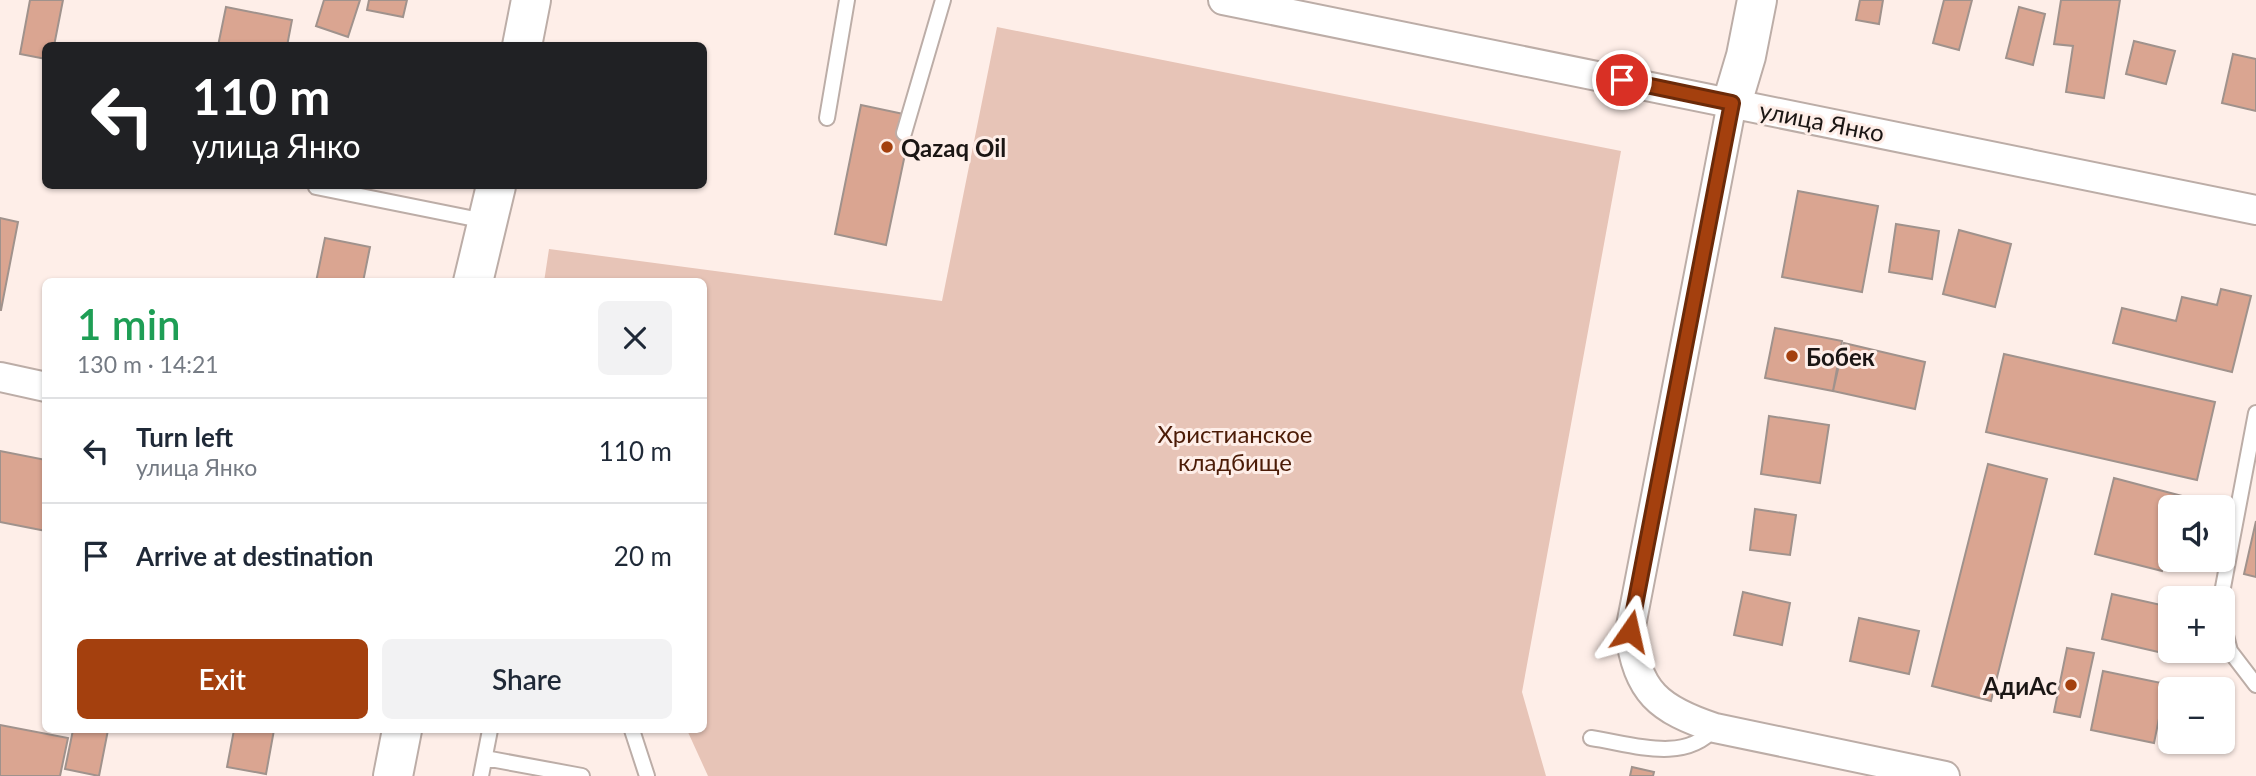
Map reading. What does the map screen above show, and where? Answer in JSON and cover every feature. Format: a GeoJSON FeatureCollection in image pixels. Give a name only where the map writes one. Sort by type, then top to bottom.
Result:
{"type":"FeatureCollection","features":[{"type":"Feature","properties":{"kind":"main road"},"geometry":{"type":"LineString","coordinates":[[523,42],[531,0]]}},
{"type":"Feature","properties":{"kind":"main road"},"geometry":{"type":"LineString","coordinates":[[1732,103],[1746,56],[1756,0]]}},
{"type":"Feature","properties":{"kind":"main road"},"geometry":{"type":"LineString","coordinates":[[474,278],[493,204]]}},
{"type":"Feature","properties":{"kind":"main road"},"geometry":{"type":"LineString","coordinates":[[489,278],[493,204]]}},
{"type":"Feature","properties":{"kind":"main road"},"geometry":{"type":"LineString","coordinates":[[379,776],[386,733]]}},
{"type":"Feature","properties":{"kind":"main road"},"geometry":{"type":"LineString","coordinates":[[393,776],[401,733]]}},
{"type":"Feature","properties":{"kind":"street","name":"улица Янко"},"geometry":{"type":"LineString","coordinates":[[1241,2],[2256,210]]}},
{"type":"Feature","properties":{"kind":"street"},"geometry":{"type":"LineString","coordinates":[[1732,103],[1630,631],[1639,673],[1649,692],[1666,708],[1715,728],[1846,765],[1945,776]]}},
{"type":"Feature","properties":{"kind":"street"},"geometry":{"type":"LineString","coordinates":[[0,377],[42,386]]}},
{"type":"Feature","properties":{"kind":"lane"},"geometry":{"type":"LineString","coordinates":[[827,118],[847,0]]}},
{"type":"Feature","properties":{"kind":"lane"},"geometry":{"type":"LineString","coordinates":[[904,132],[943,0]]}},
{"type":"Feature","properties":{"kind":"lane"},"geometry":{"type":"LineString","coordinates":[[337,189],[493,204]]}},
{"type":"Feature","properties":{"kind":"lane"},"geometry":{"type":"LineString","coordinates":[[2223,586],[2256,413]]}},
{"type":"Feature","properties":{"kind":"lane"},"geometry":{"type":"LineString","coordinates":[[2235,656],[2256,685]]}},
{"type":"Feature","properties":{"kind":"lane"},"geometry":{"type":"LineString","coordinates":[[1591,738],[1681,749],[1704,741],[1715,728]]}},
{"type":"Feature","properties":{"kind":"lane"},"geometry":{"type":"LineString","coordinates":[[481,776],[490,733]]}},
{"type":"Feature","properties":{"kind":"lane"},"geometry":{"type":"LineString","coordinates":[[633,733],[647,776]]}},
{"type":"Feature","properties":{"kind":"lane"},"geometry":{"type":"LineString","coordinates":[[485,758],[582,776]]}},
{"type":"Feature","properties":{"kind":"green space","name":"Христианское кладбище"},"geometry":{"type":"Polygon","coordinates":[[[997,27],[1621,151],[1522,692],[1546,776],[708,776],[688,733],[707,733],[707,278],[545,278],[549,249],[942,301],[997,27]]]}},
{"type":"Feature","properties":{"kind":"building"},"geometry":{"type":"Polygon","coordinates":[[[30,0],[63,0],[55,42],[42,42],[42,58],[20,54],[30,0]]]}},
{"type":"Feature","properties":{"kind":"building"},"geometry":{"type":"Polygon","coordinates":[[[324,0],[360,0],[348,37],[316,26],[324,0]]]}},
{"type":"Feature","properties":{"kind":"building"},"geometry":{"type":"Polygon","coordinates":[[[369,0],[407,0],[403,17],[367,10],[369,0]]]}},
{"type":"Feature","properties":{"kind":"building"},"geometry":{"type":"Polygon","coordinates":[[[1860,0],[1883,0],[1879,24],[1856,20],[1860,0]]]}},
{"type":"Feature","properties":{"kind":"building"},"geometry":{"type":"Polygon","coordinates":[[[1944,0],[1972,0],[1959,50],[1933,43],[1944,0]]]}},
{"type":"Feature","properties":{"kind":"building"},"geometry":{"type":"Polygon","coordinates":[[[2061,0],[2120,0],[2104,98],[2066,92],[2073,46],[2054,44],[2061,0]]]}},
{"type":"Feature","properties":{"kind":"building"},"geometry":{"type":"Polygon","coordinates":[[[226,7],[292,20],[288,42],[219,42],[226,7]]]}},
{"type":"Feature","properties":{"kind":"building"},"geometry":{"type":"Polygon","coordinates":[[[2019,7],[2045,14],[2033,65],[2006,58],[2019,7]]]}},
{"type":"Feature","properties":{"kind":"building"},"geometry":{"type":"Polygon","coordinates":[[[2134,41],[2175,51],[2166,84],[2126,74],[2134,41]]]}},
{"type":"Feature","properties":{"kind":"building"},"geometry":{"type":"Polygon","coordinates":[[[2233,54],[2256,59],[2256,111],[2222,103],[2233,54]]]}},
{"type":"Feature","properties":{"kind":"building"},"geometry":{"type":"Polygon","coordinates":[[[861,105],[913,116],[886,245],[835,234],[861,105]]]}},
{"type":"Feature","properties":{"kind":"building"},"geometry":{"type":"Polygon","coordinates":[[[1798,191],[1878,206],[1862,292],[1782,277],[1798,191]]]}},
{"type":"Feature","properties":{"kind":"building"},"geometry":{"type":"Polygon","coordinates":[[[0,218],[18,222],[1,310],[0,310],[0,218]]]}},
{"type":"Feature","properties":{"kind":"building"},"geometry":{"type":"Polygon","coordinates":[[[1896,224],[1939,231],[1932,279],[1889,272],[1896,224]]]}},
{"type":"Feature","properties":{"kind":"building"},"geometry":{"type":"Polygon","coordinates":[[[1959,230],[2011,244],[1995,307],[1943,294],[1959,230]]]}},
{"type":"Feature","properties":{"kind":"building"},"geometry":{"type":"Polygon","coordinates":[[[325,238],[370,247],[364,278],[317,278],[325,238]]]}},
{"type":"Feature","properties":{"kind":"building"},"geometry":{"type":"Polygon","coordinates":[[[2221,289],[2251,296],[2232,372],[2113,343],[2122,308],[2176,321],[2182,297],[2217,305],[2221,289]]]}},
{"type":"Feature","properties":{"kind":"building"},"geometry":{"type":"Polygon","coordinates":[[[1775,328],[1842,341],[1833,391],[1765,378],[1775,328]]]}},
{"type":"Feature","properties":{"kind":"building"},"geometry":{"type":"Polygon","coordinates":[[[1844,343],[1925,362],[1915,409],[1833,391],[1844,343]]]}},
{"type":"Feature","properties":{"kind":"building"},"geometry":{"type":"Polygon","coordinates":[[[2004,354],[2215,402],[2197,480],[1986,432],[2004,354]]]}},
{"type":"Feature","properties":{"kind":"building"},"geometry":{"type":"Polygon","coordinates":[[[1769,416],[1829,425],[1820,483],[1761,474],[1769,416]]]}},
{"type":"Feature","properties":{"kind":"building"},"geometry":{"type":"Polygon","coordinates":[[[0,451],[42,459],[42,530],[0,522],[0,451]]]}},
{"type":"Feature","properties":{"kind":"building"},"geometry":{"type":"Polygon","coordinates":[[[1988,464],[2047,479],[1991,701],[1932,686],[1988,464]]]}},
{"type":"Feature","properties":{"kind":"building"},"geometry":{"type":"Polygon","coordinates":[[[2114,478],[2178,495],[2158,495],[2158,570],[2095,554],[2114,478]]]}},
{"type":"Feature","properties":{"kind":"building"},"geometry":{"type":"Polygon","coordinates":[[[1755,509],[1796,515],[1790,555],[1750,550],[1755,509]]]}},
{"type":"Feature","properties":{"kind":"building"},"geometry":{"type":"Polygon","coordinates":[[[2256,521],[2256,577],[2244,574],[2256,521]]]}},
{"type":"Feature","properties":{"kind":"building"},"geometry":{"type":"Polygon","coordinates":[[[1743,592],[1790,603],[1782,645],[1734,635],[1743,592]]]}},
{"type":"Feature","properties":{"kind":"building"},"geometry":{"type":"Polygon","coordinates":[[[2112,594],[2158,604],[2158,652],[2102,639],[2112,594]]]}},
{"type":"Feature","properties":{"kind":"building"},"geometry":{"type":"Polygon","coordinates":[[[1859,618],[1919,631],[1909,674],[1850,661],[1859,618]]]}},
{"type":"Feature","properties":{"kind":"building"},"geometry":{"type":"Polygon","coordinates":[[[2067,648],[2094,653],[2080,717],[2054,712],[2067,648]]]}},
{"type":"Feature","properties":{"kind":"building"},"geometry":{"type":"Polygon","coordinates":[[[2103,671],[2158,682],[2158,723],[2154,743],[2091,730],[2103,671]]]}},
{"type":"Feature","properties":{"kind":"building"},"geometry":{"type":"Polygon","coordinates":[[[0,725],[68,738],[60,776],[0,776],[0,725]]]}},
{"type":"Feature","properties":{"kind":"building"},"geometry":{"type":"Polygon","coordinates":[[[72,733],[107,733],[99,776],[65,769],[72,733]]]}},
{"type":"Feature","properties":{"kind":"building"},"geometry":{"type":"Polygon","coordinates":[[[233,733],[273,733],[266,774],[227,767],[233,733]]]}},
{"type":"Feature","properties":{"kind":"building"},"geometry":{"type":"Polygon","coordinates":[[[1632,767],[1654,772],[1653,776],[1630,776],[1632,767]]]}},
{"type":"Feature","properties":{"kind":"place","name":"Qazaq Oil"},"geometry":{"type":"Point","coordinates":[887,147]}},
{"type":"Feature","properties":{"kind":"place","name":"Бобек"},"geometry":{"type":"Point","coordinates":[1792,356]}},
{"type":"Feature","properties":{"kind":"place","name":"АдиАс"},"geometry":{"type":"Point","coordinates":[2071,685]}},
{"type":"Feature","properties":{"kind":"route"},"geometry":{"type":"LineString","coordinates":[[1622,80],[1732,103],[1630,631]]}}]}
